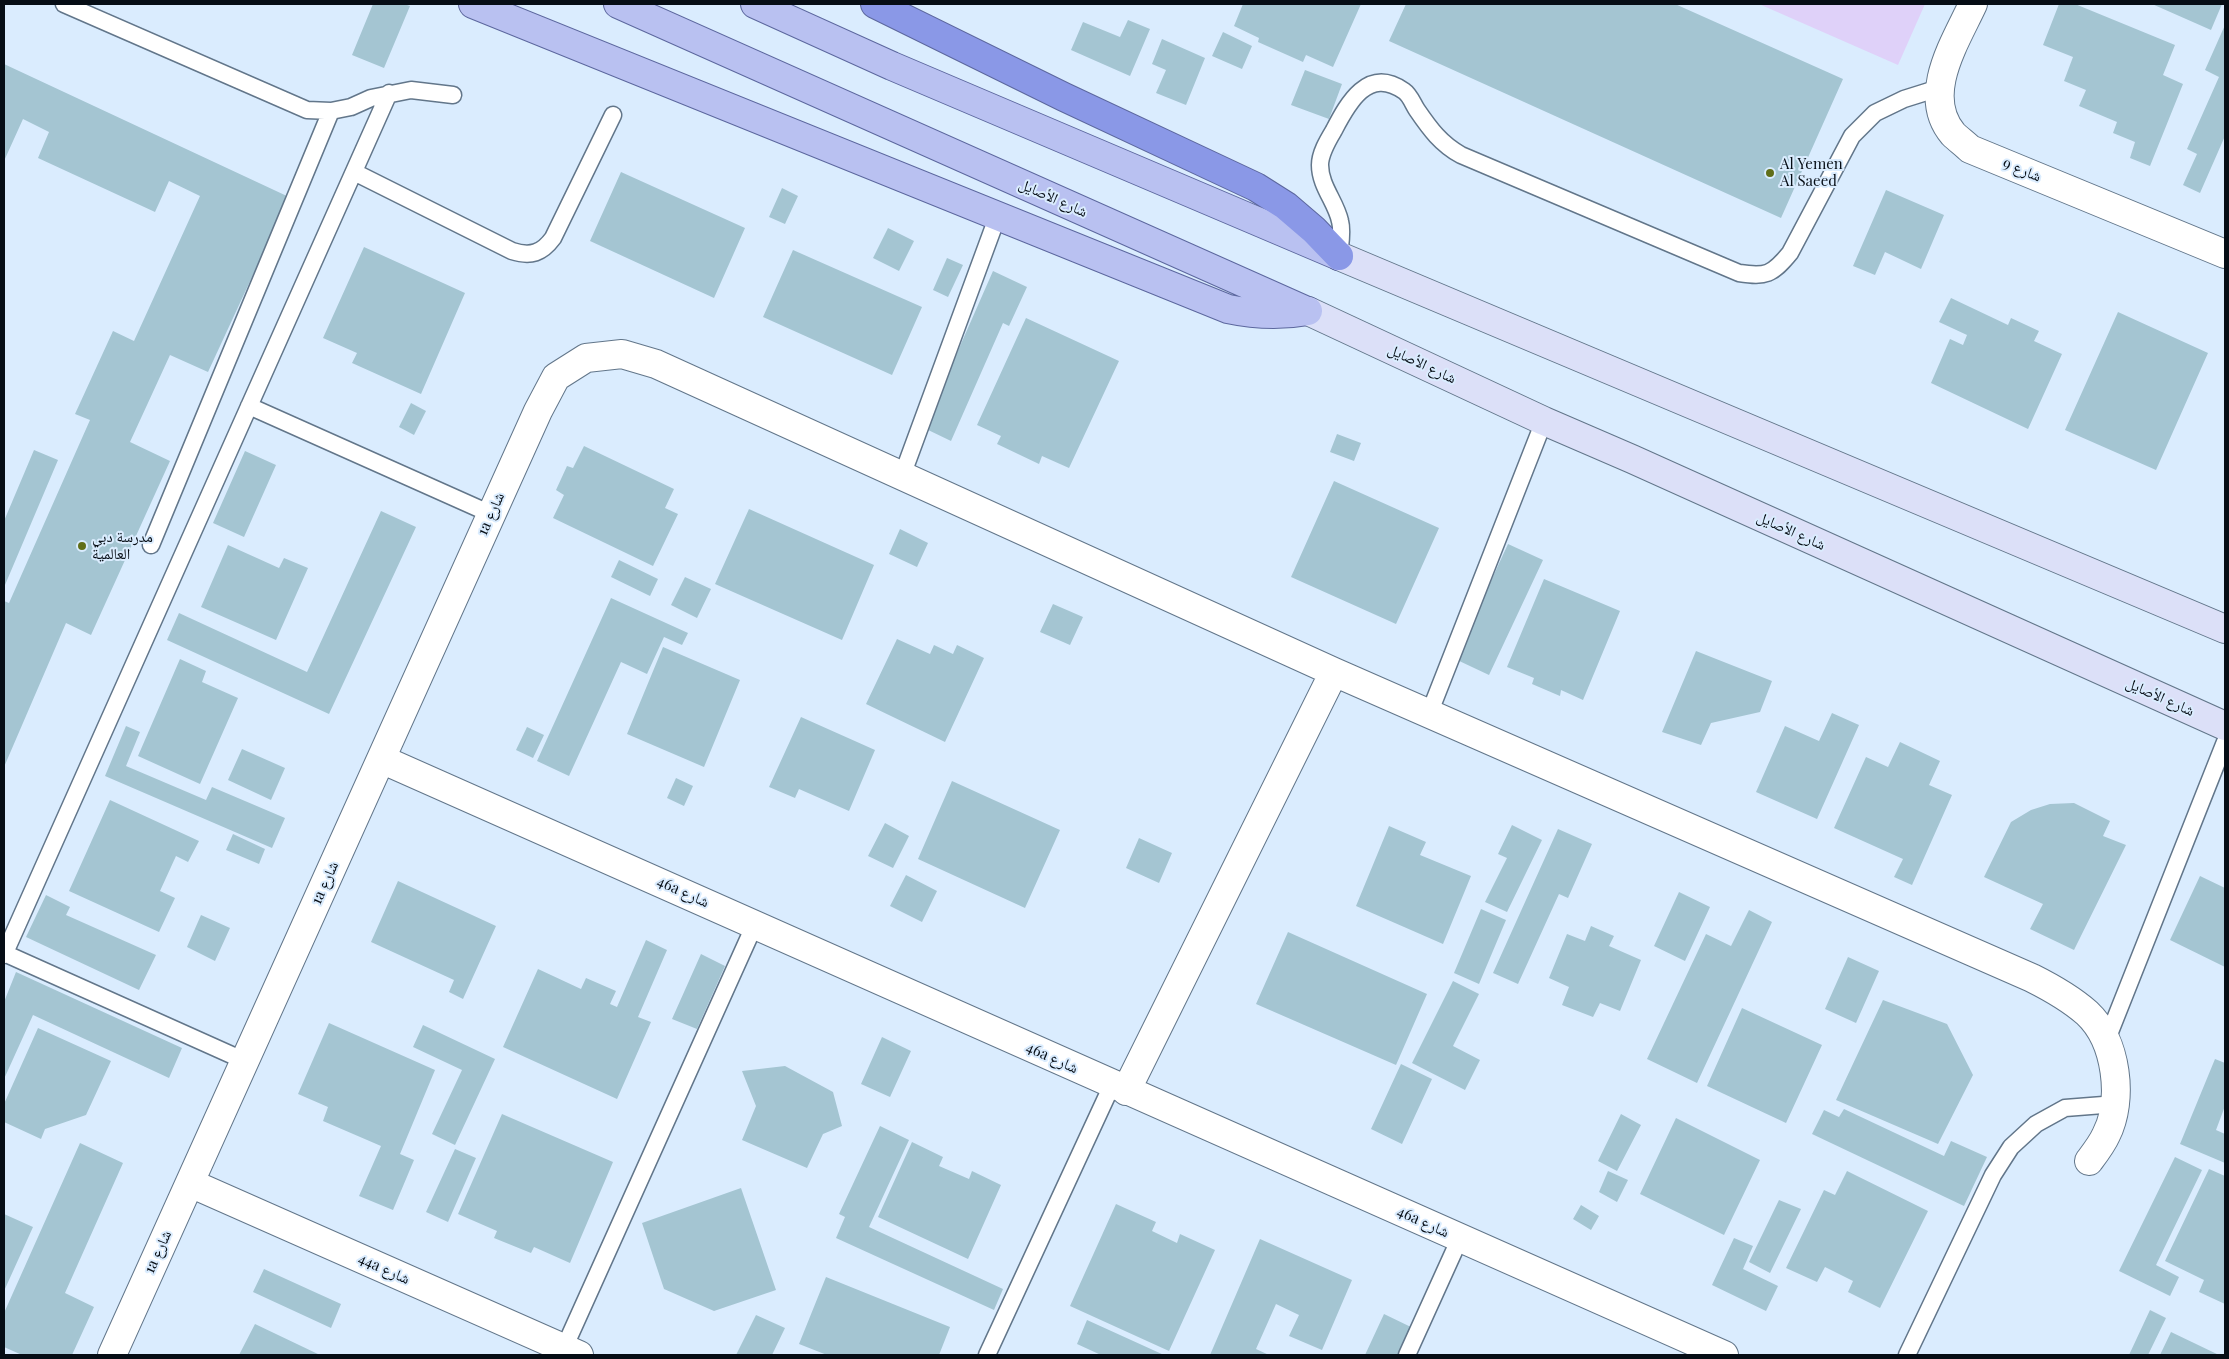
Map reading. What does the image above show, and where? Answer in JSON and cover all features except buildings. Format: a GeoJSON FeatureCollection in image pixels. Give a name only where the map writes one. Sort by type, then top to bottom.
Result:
{"type":"FeatureCollection","features":[{"type":"Feature","properties":{"kind":"highway"},"geometry":{"type":"LineString","coordinates":[[875,4],[1064,97],[1256,186],[1286,206],[1314,230],[1339,256]]}},
{"type":"Feature","properties":{"kind":"main road"},"geometry":{"type":"LineString","coordinates":[[472,4],[1228,309],[1254,314],[1281,315],[1308,311]]}},
{"type":"Feature","properties":{"kind":"main road","name":"شارع الأصايل"},"geometry":{"type":"LineString","coordinates":[[618,4],[1308,311],[1544,421],[2225,726]]}},
{"type":"Feature","properties":{"kind":"main road"},"geometry":{"type":"LineString","coordinates":[[755,4],[892,66],[2225,629]]}},
{"type":"Feature","properties":{"kind":"street","name":"شارع 9"},"geometry":{"type":"LineString","coordinates":[[1973,4],[1948,57],[1939,88],[1942,112],[1952,133],[1970,149],[2225,254]]}},
{"type":"Feature","properties":{"kind":"street","name":"1a شارع"},"geometry":{"type":"LineString","coordinates":[[112,1355],[538,411],[556,377],[586,358],[622,354],[656,364],[1334,672],[2032,978],[2062,994],[2088,1014],[2106,1042],[2116,1076],[2116,1104],[2107,1135],[2089,1161]]}},
{"type":"Feature","properties":{"kind":"street"},"geometry":{"type":"LineString","coordinates":[[1119,1088],[1334,672]]}},
{"type":"Feature","properties":{"kind":"street","name":"46a شارع"},"geometry":{"type":"LineString","coordinates":[[381,759],[1724,1355]]}},
{"type":"Feature","properties":{"kind":"street","name":"44a شارع"},"geometry":{"type":"LineString","coordinates":[[190,1183],[568,1353]]}},
{"type":"Feature","properties":{"kind":"lane"},"geometry":{"type":"LineString","coordinates":[[64,4],[308,110],[332,111],[352,107],[371,98],[389,93],[411,90],[453,95]]}},
{"type":"Feature","properties":{"kind":"lane"},"geometry":{"type":"LineString","coordinates":[[1339,256],[1341,223],[1336,207],[1321,178],[1320,163],[1324,149],[1345,108],[1356,93],[1372,84],[1390,84],[1405,92],[1434,134],[1446,147],[1461,155],[1739,273],[1758,276],[1777,268],[1790,253],[1852,136],[1874,113],[1904,99],[1939,88]]}},
{"type":"Feature","properties":{"kind":"lane"},"geometry":{"type":"LineString","coordinates":[[245,1061],[4,954],[389,93]]}},
{"type":"Feature","properties":{"kind":"lane"},"geometry":{"type":"LineString","coordinates":[[151,545],[332,111]]}},
{"type":"Feature","properties":{"kind":"lane"},"geometry":{"type":"LineString","coordinates":[[354,172],[512,251],[524,255],[536,254],[546,248],[553,238],[613,115]]}},
{"type":"Feature","properties":{"kind":"lane"},"geometry":{"type":"LineString","coordinates":[[902,476],[998,215]]}},
{"type":"Feature","properties":{"kind":"lane"},"geometry":{"type":"LineString","coordinates":[[249,406],[491,514]]}},
{"type":"Feature","properties":{"kind":"lane"},"geometry":{"type":"LineString","coordinates":[[1429,714],[1544,421]]}},
{"type":"Feature","properties":{"kind":"lane"},"geometry":{"type":"LineString","coordinates":[[2106,1042],[2225,742]]}},
{"type":"Feature","properties":{"kind":"lane"},"geometry":{"type":"LineString","coordinates":[[568,1353],[755,924]]}},
{"type":"Feature","properties":{"kind":"lane"},"geometry":{"type":"LineString","coordinates":[[987,1355],[1119,1088]]}},
{"type":"Feature","properties":{"kind":"lane"},"geometry":{"type":"LineString","coordinates":[[1907,1355],[1993,1175],[2011,1147],[2036,1124],[2065,1108],[2116,1104]]}},
{"type":"Feature","properties":{"kind":"lane"},"geometry":{"type":"LineString","coordinates":[[1407,1355],[1460,1238]]}},
{"type":"Feature","properties":{"kind":"shaded area"},"geometry":{"type":"Polygon","coordinates":[[[1759,4],[1925,4],[1898,65],[1759,4]]]}},
{"type":"Feature","properties":{"kind":"place","name":"Al Yemen Al Saeed"},"geometry":{"type":"Point","coordinates":[1770,173]}},
{"type":"Feature","properties":{"kind":"place","name":"مدرسة دبي العالمية"},"geometry":{"type":"Point","coordinates":[82,546]}}]}
